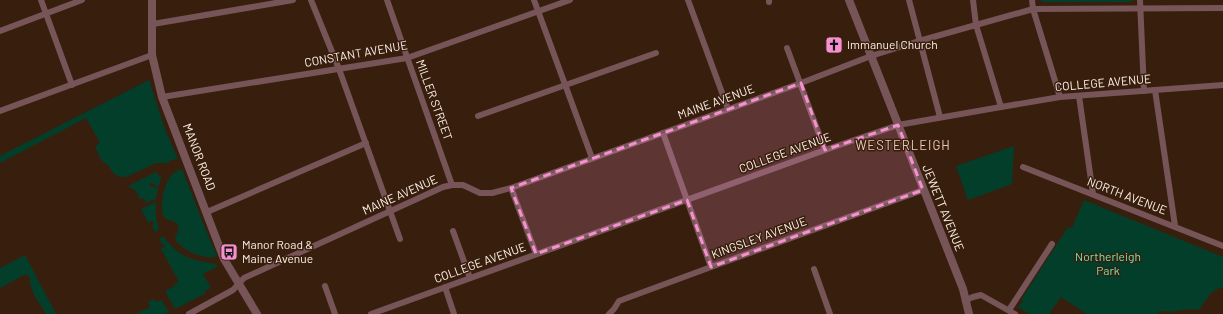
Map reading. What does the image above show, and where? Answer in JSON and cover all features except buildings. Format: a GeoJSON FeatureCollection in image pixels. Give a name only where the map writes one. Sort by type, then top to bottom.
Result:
{"type":"FeatureCollection","features":[{"type":"Feature","properties":{"kind":"street"},"geometry":{"type":"LineString","coordinates":[[41,0],[72,85]]}},
{"type":"Feature","properties":{"kind":"street"},"geometry":{"type":"LineString","coordinates":[[0,30],[82,0]]}},
{"type":"Feature","properties":{"kind":"street","name":"MANOR ROAD"},"geometry":{"type":"LineString","coordinates":[[152,0],[152,55],[162,97],[224,259],[257,314]]}},
{"type":"Feature","properties":{"kind":"street"},"geometry":{"type":"LineString","coordinates":[[153,24],[293,0]]}},
{"type":"Feature","properties":{"kind":"street"},"geometry":{"type":"LineString","coordinates":[[311,0],[339,69],[400,239]]}},
{"type":"Feature","properties":{"kind":"street","name":"MILLER STREET"},"geometry":{"type":"LineString","coordinates":[[387,0],[452,185]]}},
{"type":"Feature","properties":{"kind":"street"},"geometry":{"type":"LineString","coordinates":[[534,0],[592,158]]}},
{"type":"Feature","properties":{"kind":"street","name":"CONSTANT AVENUE"},"geometry":{"type":"LineString","coordinates":[[162,97],[407,58],[570,0]]}},
{"type":"Feature","properties":{"kind":"street"},"geometry":{"type":"LineString","coordinates":[[688,0],[728,109]]}},
{"type":"Feature","properties":{"kind":"street","name":"JEWETT AVENUE"},"geometry":{"type":"LineString","coordinates":[[849,0],[966,300],[969,314]]}},
{"type":"Feature","properties":{"kind":"street"},"geometry":{"type":"LineString","coordinates":[[909,0],[940,117]]}},
{"type":"Feature","properties":{"kind":"street"},"geometry":{"type":"LineString","coordinates":[[973,0],[976,25],[1001,107]]}},
{"type":"Feature","properties":{"kind":"street"},"geometry":{"type":"LineString","coordinates":[[1032,0],[1033,9],[1060,97]]}},
{"type":"Feature","properties":{"kind":"street"},"geometry":{"type":"LineString","coordinates":[[1140,0],[1144,91]]}},
{"type":"Feature","properties":{"kind":"street","name":"MAINE AVENUE"},"geometry":{"type":"LineString","coordinates":[[189,314],[233,290],[244,278],[443,187],[463,185],[480,194],[492,193],[511,188],[871,56],[919,41],[1033,9],[1223,8]]}},
{"type":"Feature","properties":{"kind":"street"},"geometry":{"type":"LineString","coordinates":[[787,48],[825,150]]}},
{"type":"Feature","properties":{"kind":"street"},"geometry":{"type":"LineString","coordinates":[[478,116],[656,53]]}},
{"type":"Feature","properties":{"kind":"street"},"geometry":{"type":"LineString","coordinates":[[0,111],[152,55]]}},
{"type":"Feature","properties":{"kind":"street","name":"COLLEGE AVENUE"},"geometry":{"type":"LineString","coordinates":[[371,314],[898,125],[1060,97],[1223,85]]}},
{"type":"Feature","properties":{"kind":"street"},"geometry":{"type":"LineString","coordinates":[[1155,90],[1175,226]]}},
{"type":"Feature","properties":{"kind":"street"},"geometry":{"type":"LineString","coordinates":[[1080,96],[1093,194]]}},
{"type":"Feature","properties":{"kind":"street"},"geometry":{"type":"LineString","coordinates":[[663,133],[711,267]]}},
{"type":"Feature","properties":{"kind":"street"},"geometry":{"type":"LineString","coordinates":[[207,212],[366,143]]}},
{"type":"Feature","properties":{"kind":"street","name":"NORTH AVENUE"},"geometry":{"type":"LineString","coordinates":[[1023,167],[1223,246]]}},
{"type":"Feature","properties":{"kind":"street"},"geometry":{"type":"LineString","coordinates":[[511,188],[536,254]]}},
{"type":"Feature","properties":{"kind":"street","name":"KINGSLEY AVENUE"},"geometry":{"type":"LineString","coordinates":[[609,314],[619,302],[923,190]]}},
{"type":"Feature","properties":{"kind":"street"},"geometry":{"type":"LineString","coordinates":[[453,231],[470,278]]}},
{"type":"Feature","properties":{"kind":"street"},"geometry":{"type":"LineString","coordinates":[[966,300],[973,296],[981,295],[1012,312],[1052,244]]}},
{"type":"Feature","properties":{"kind":"street"},"geometry":{"type":"LineString","coordinates":[[814,269],[830,314]]}},
{"type":"Feature","properties":{"kind":"street"},"geometry":{"type":"LineString","coordinates":[[324,286],[335,314]]}},
{"type":"Feature","properties":{"kind":"street"},"geometry":{"type":"LineString","coordinates":[[444,287],[454,314]]}},
{"type":"Feature","properties":{"kind":"highlighted area"},"geometry":{"type":"Polygon","coordinates":[[[801,83],[825,150],[898,125],[923,190],[711,267],[687,200],[536,254],[511,188],[801,83]]]}},
{"type":"Feature","properties":{"kind":"green space"},"geometry":{"type":"Polygon","coordinates":[[[1040,0],[1133,0],[1131,2],[1043,2],[1040,0]]]}},
{"type":"Feature","properties":{"kind":"green space"},"geometry":{"type":"Polygon","coordinates":[[[149,80],[166,132],[178,159],[169,161],[169,163],[156,163],[126,177],[120,177],[114,174],[108,165],[102,161],[95,147],[100,143],[86,118],[0,163],[0,156],[149,80]]]}},
{"type":"Feature","properties":{"kind":"green space"},"geometry":{"type":"Polygon","coordinates":[[[1014,146],[1012,184],[968,200],[956,166],[1014,146]]]}},
{"type":"Feature","properties":{"kind":"green space"},"geometry":{"type":"Polygon","coordinates":[[[182,169],[217,256],[200,256],[182,247],[175,238],[179,229],[177,224],[173,221],[165,219],[163,215],[162,202],[166,185],[172,175],[182,169]]]}},
{"type":"Feature","properties":{"kind":"green space"},"geometry":{"type":"Polygon","coordinates":[[[156,172],[159,176],[161,176],[158,187],[151,183],[149,184],[150,186],[158,188],[156,199],[146,203],[144,199],[140,199],[135,190],[128,186],[156,172]]]}},
{"type":"Feature","properties":{"kind":"green space","name":"Northerleigh Park"},"geometry":{"type":"Polygon","coordinates":[[[1084,200],[1223,257],[1223,288],[1221,287],[1211,293],[1199,310],[1189,309],[1170,312],[1160,311],[1158,314],[1087,314],[1061,297],[1049,314],[1029,314],[1018,307],[1023,301],[1021,300],[1068,227],[1072,228],[1084,200]]]}},
{"type":"Feature","properties":{"kind":"green space"},"geometry":{"type":"Polygon","coordinates":[[[156,202],[156,218],[159,229],[155,232],[152,225],[154,224],[153,222],[150,221],[149,224],[141,209],[156,202]]]}},
{"type":"Feature","properties":{"kind":"green space"},"geometry":{"type":"Polygon","coordinates":[[[164,237],[175,250],[181,254],[200,261],[216,264],[217,267],[203,274],[211,288],[204,291],[206,293],[175,309],[165,291],[175,286],[174,284],[179,282],[160,247],[163,248],[165,246],[159,238],[164,237]]]}},
{"type":"Feature","properties":{"kind":"green space"},"geometry":{"type":"Polygon","coordinates":[[[25,255],[56,314],[46,314],[35,297],[31,288],[30,278],[27,275],[24,275],[0,288],[0,268],[25,255]]]}},
{"type":"Feature","properties":{"kind":"green space"},"geometry":{"type":"Polygon","coordinates":[[[154,299],[156,302],[161,300],[169,312],[165,314],[136,314],[150,307],[148,302],[154,299]]]}},
{"type":"Feature","properties":{"kind":"place","name":"Immanuel Church"},"geometry":{"type":"Point","coordinates":[834,45]}},
{"type":"Feature","properties":{"kind":"place","name":"Manor Road & Maine Avenue"},"geometry":{"type":"Point","coordinates":[229,252]}},
{"type":"Feature","properties":{"kind":"district","name":"WESTERLEIGH"},"geometry":{"type":"Point","coordinates":[903,145]}}]}
